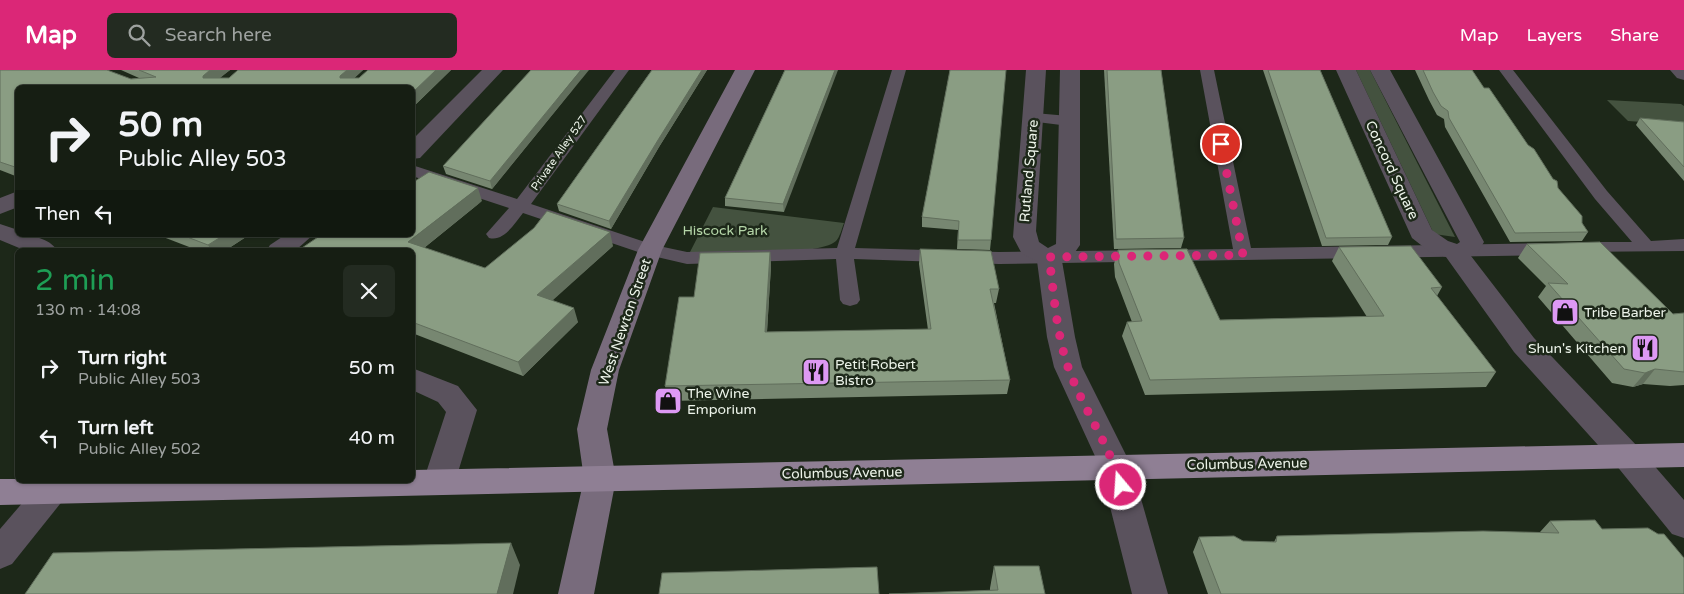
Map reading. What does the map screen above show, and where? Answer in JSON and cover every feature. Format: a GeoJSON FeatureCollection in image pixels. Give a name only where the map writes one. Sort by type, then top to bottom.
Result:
{"type":"FeatureCollection","features":[{"type":"Feature","properties":{"kind":"main road","name":"West Newton Street"},"geometry":{"type":"LineString","coordinates":[[576,594],[600,479],[592,429],[606,370],[624,313],[650,250],[745,70]]}},
{"type":"Feature","properties":{"kind":"main road","name":"Columbus Avenue"},"geometry":{"type":"LineString","coordinates":[[415,482],[1684,455]]}},
{"type":"Feature","properties":{"kind":"main road","name":"Columbus Avenue"},"geometry":{"type":"LineString","coordinates":[[0,492],[56,486],[343,483]]}},
{"type":"Feature","properties":{"kind":"street"},"geometry":{"type":"LineString","coordinates":[[415,150],[493,70]]}},
{"type":"Feature","properties":{"kind":"street","name":"Rutland Square"},"geometry":{"type":"LineString","coordinates":[[1036,70],[1025,241],[1035,252],[1049,257]]}},
{"type":"Feature","properties":{"kind":"street"},"geometry":{"type":"LineString","coordinates":[[1070,70],[1068,245],[1064,250],[1049,257],[1061,337],[1068,367],[1116,467],[1150,594]]}},
{"type":"Feature","properties":{"kind":"street","name":"Concord Square"},"geometry":{"type":"LineString","coordinates":[[1346,70],[1421,233],[1431,242],[1455,252]]}},
{"type":"Feature","properties":{"kind":"street"},"geometry":{"type":"LineString","coordinates":[[1380,70],[1472,242],[1470,247],[1455,252],[1524,345],[1627,456],[1684,524]]}},
{"type":"Feature","properties":{"kind":"street"},"geometry":{"type":"LineString","coordinates":[[1680,70],[1684,74]]}},
{"type":"Feature","properties":{"kind":"street"},"geometry":{"type":"LineString","coordinates":[[0,207],[15,200]]}},
{"type":"Feature","properties":{"kind":"street"},"geometry":{"type":"LineString","coordinates":[[0,231],[40,248]]}},
{"type":"Feature","properties":{"kind":"street"},"geometry":{"type":"LineString","coordinates":[[282,248],[298,237]]}},
{"type":"Feature","properties":{"kind":"street"},"geometry":{"type":"LineString","coordinates":[[415,379],[448,394],[462,410],[439,482]]}},
{"type":"Feature","properties":{"kind":"street"},"geometry":{"type":"LineString","coordinates":[[0,554],[56,486]]}},
{"type":"Feature","properties":{"kind":"lane","name":"Private Alley 527"},"geometry":{"type":"LineString","coordinates":[[495,234],[522,207],[590,110],[622,70]]}},
{"type":"Feature","properties":{"kind":"lane"},"geometry":{"type":"LineString","coordinates":[[850,300],[844,253],[899,70]]}},
{"type":"Feature","properties":{"kind":"lane"},"geometry":{"type":"LineString","coordinates":[[1206,70],[1243,255]]}},
{"type":"Feature","properties":{"kind":"lane"},"geometry":{"type":"LineString","coordinates":[[1506,70],[1601,194],[1646,247]]}},
{"type":"Feature","properties":{"kind":"lane"},"geometry":{"type":"LineString","coordinates":[[1034,118],[1069,121]]}},
{"type":"Feature","properties":{"kind":"lane"},"geometry":{"type":"LineString","coordinates":[[415,171],[650,250],[687,258],[844,253],[1049,257],[1243,255],[1455,252],[1684,245]]}},
{"type":"Feature","properties":{"kind":"green space"},"geometry":{"type":"Polygon","coordinates":[[[1356,70],[1370,70],[1455,237],[1434,234],[1356,70]]]}},
{"type":"Feature","properties":{"kind":"green space"},"geometry":{"type":"Polygon","coordinates":[[[1607,100],[1681,104],[1684,106],[1684,125],[1628,121],[1607,100]]]}},
{"type":"Feature","properties":{"kind":"green space","name":"Hiscock Park"},"geometry":{"type":"Polygon","coordinates":[[[713,207],[844,223],[836,241],[826,246],[789,252],[690,252],[713,207]]]}},
{"type":"Feature","properties":{"kind":"building"},"geometry":{"type":"Polygon","coordinates":[[[0,70],[107,70],[131,79],[156,77],[139,70],[210,70],[203,78],[229,78],[238,70],[347,70],[340,78],[359,78],[368,70],[436,70],[415,90],[415,85],[15,85],[15,167],[0,162],[0,70]]]}},
{"type":"Feature","properties":{"kind":"building"},"geometry":{"type":"Polygon","coordinates":[[[531,70],[581,70],[490,181],[443,166],[531,70]]]}},
{"type":"Feature","properties":{"kind":"building"},"geometry":{"type":"Polygon","coordinates":[[[652,70],[702,70],[609,221],[557,204],[652,70]]]}},
{"type":"Feature","properties":{"kind":"building"},"geometry":{"type":"Polygon","coordinates":[[[785,70],[835,70],[783,204],[725,198],[785,70]]]}},
{"type":"Feature","properties":{"kind":"building"},"geometry":{"type":"Polygon","coordinates":[[[950,70],[1006,70],[991,240],[958,240],[959,221],[922,217],[950,70]]]}},
{"type":"Feature","properties":{"kind":"building"},"geometry":{"type":"Polygon","coordinates":[[[1107,70],[1161,70],[1184,238],[1116,239],[1107,70]]]}},
{"type":"Feature","properties":{"kind":"building"},"geometry":{"type":"Polygon","coordinates":[[[1268,70],[1320,70],[1392,237],[1326,238],[1268,70]]]}},
{"type":"Feature","properties":{"kind":"building"},"geometry":{"type":"Polygon","coordinates":[[[1423,70],[1472,70],[1484,88],[1489,88],[1528,145],[1534,149],[1553,179],[1557,181],[1558,188],[1582,216],[1582,223],[1588,232],[1515,233],[1449,118],[1448,111],[1441,106],[1433,92],[1423,70]]]}},
{"type":"Feature","properties":{"kind":"building"},"geometry":{"type":"Polygon","coordinates":[[[1640,118],[1684,122],[1684,167],[1640,118]]]}},
{"type":"Feature","properties":{"kind":"building"},"geometry":{"type":"Polygon","coordinates":[[[429,172],[478,188],[415,237],[415,181],[429,172]]]}},
{"type":"Feature","properties":{"kind":"building"},"geometry":{"type":"Polygon","coordinates":[[[547,211],[610,232],[537,295],[574,308],[518,362],[415,323],[415,248],[302,248],[318,237],[414,237],[408,242],[485,268],[534,228],[547,211]]]}},
{"type":"Feature","properties":{"kind":"building"},"geometry":{"type":"Polygon","coordinates":[[[187,237],[221,237],[208,245],[187,237]]]}},
{"type":"Feature","properties":{"kind":"building"},"geometry":{"type":"Polygon","coordinates":[[[1600,242],[1673,314],[1684,313],[1684,372],[1655,369],[1645,373],[1624,369],[1548,283],[1568,284],[1527,244],[1600,242]]]}},
{"type":"Feature","properties":{"kind":"building"},"geometry":{"type":"Polygon","coordinates":[[[1411,246],[1442,287],[1431,288],[1496,372],[1150,380],[1127,322],[1142,321],[1119,263],[1118,250],[1187,249],[1220,320],[1384,316],[1339,247],[1411,246]]]}},
{"type":"Feature","properties":{"kind":"building"},"geometry":{"type":"Polygon","coordinates":[[[920,249],[991,251],[999,289],[990,289],[1010,380],[665,386],[679,297],[694,297],[700,253],[770,252],[765,332],[931,329],[920,249]]]}},
{"type":"Feature","properties":{"kind":"building"},"geometry":{"type":"Polygon","coordinates":[[[1595,520],[1602,529],[1648,528],[1658,534],[1664,534],[1684,558],[1684,594],[1221,594],[1199,537],[1234,536],[1243,541],[1276,542],[1277,536],[1483,531],[1559,533],[1550,521],[1595,520]]]}},
{"type":"Feature","properties":{"kind":"building"},"geometry":{"type":"Polygon","coordinates":[[[511,543],[497,594],[25,594],[53,553],[511,543]]]}},
{"type":"Feature","properties":{"kind":"building"},"geometry":{"type":"Polygon","coordinates":[[[994,566],[1039,566],[1045,594],[889,594],[998,590],[994,566]]]}},
{"type":"Feature","properties":{"kind":"building"},"geometry":{"type":"Polygon","coordinates":[[[877,567],[879,594],[659,594],[662,573],[877,567]]]}},
{"type":"Feature","properties":{"kind":"place","name":"Tribe Barber"},"geometry":{"type":"Point","coordinates":[1565,312]}},
{"type":"Feature","properties":{"kind":"place","name":"Shun's Kitchen"},"geometry":{"type":"Point","coordinates":[1645,348]}},
{"type":"Feature","properties":{"kind":"place","name":"Petit Robert Bistro"},"geometry":{"type":"Point","coordinates":[816,372]}},
{"type":"Feature","properties":{"kind":"place","name":"The Wine Emporium"},"geometry":{"type":"Point","coordinates":[668,401]}},
{"type":"Feature","properties":{"kind":"route"},"geometry":{"type":"LineString","coordinates":[[1121,485],[1116,467],[1068,367],[1061,337],[1049,257],[1243,255],[1221,144]]}}]}
